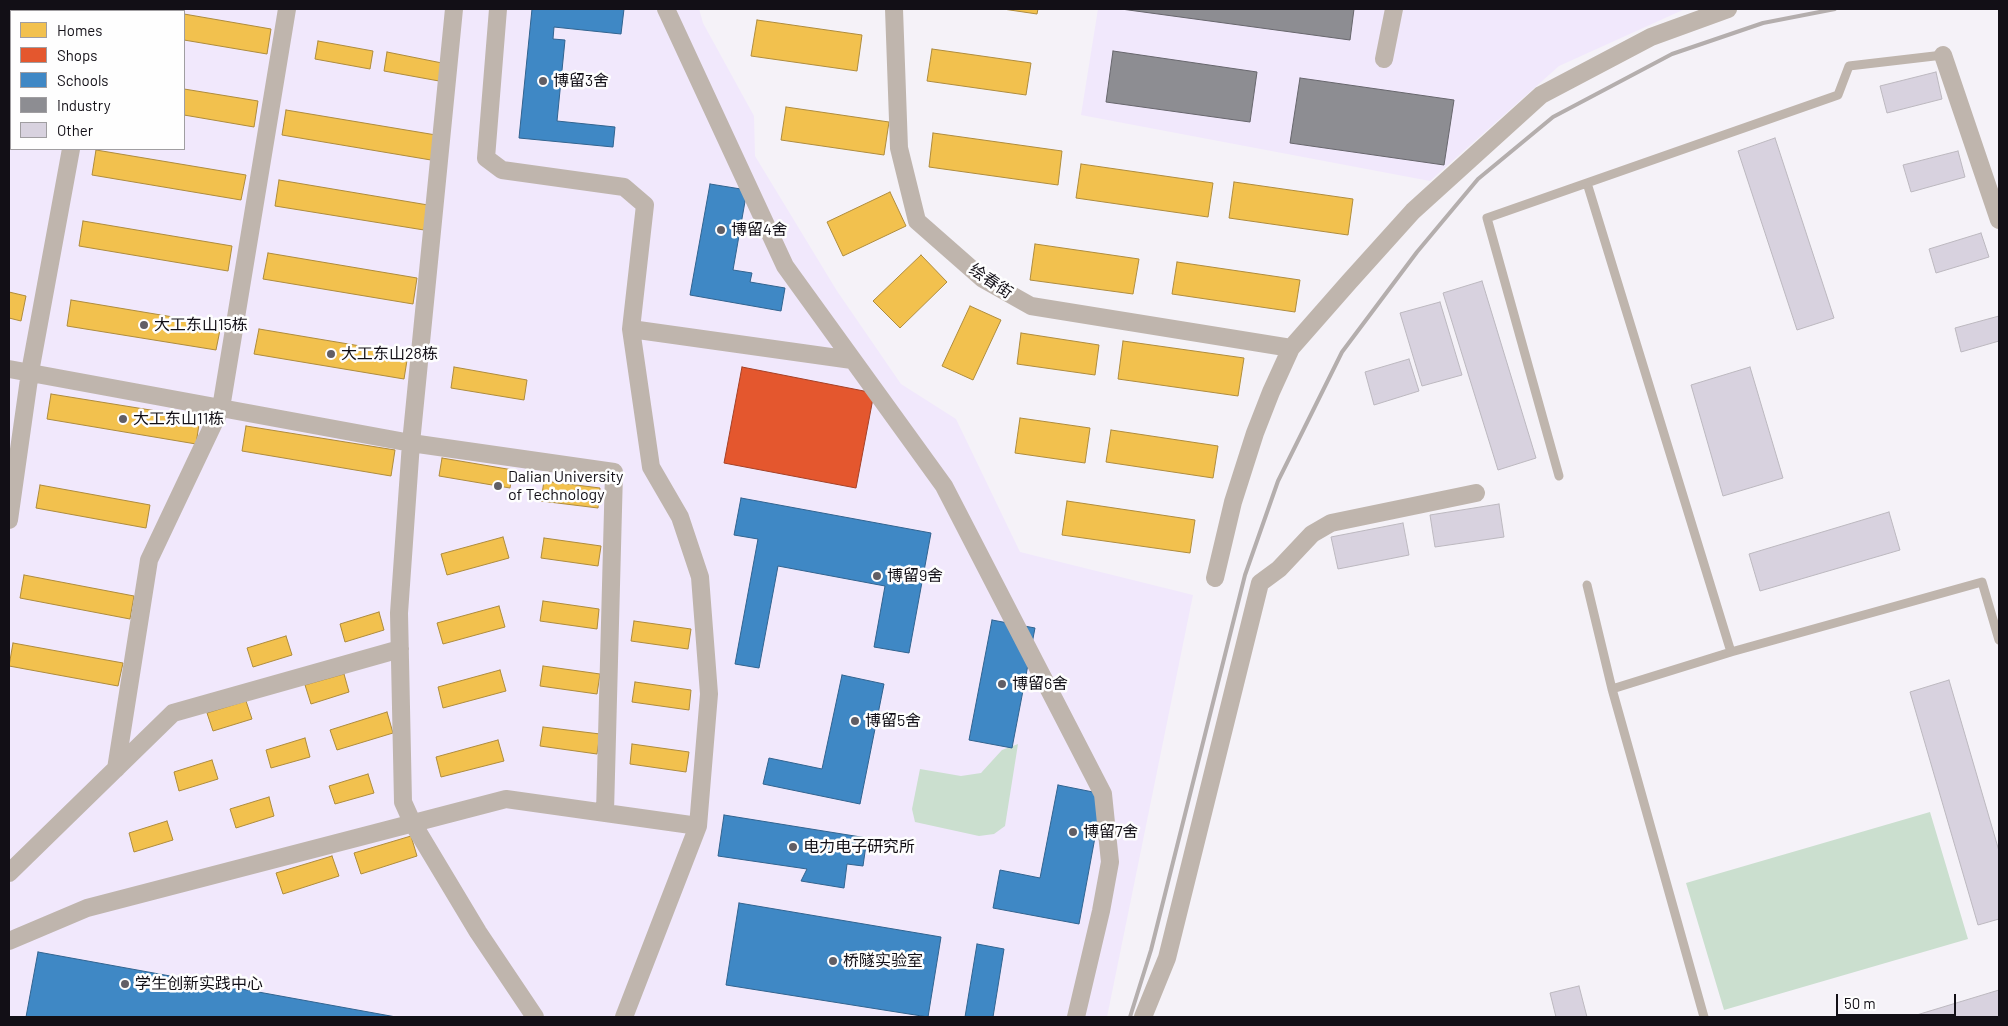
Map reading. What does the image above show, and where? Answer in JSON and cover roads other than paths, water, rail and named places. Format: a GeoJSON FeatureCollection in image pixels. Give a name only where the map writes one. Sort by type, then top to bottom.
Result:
{"type":"FeatureCollection","features":[{"type":"Feature","properties":{"kind":"street"},"geometry":{"type":"LineString","coordinates":[[116,769],[149,560],[222,408],[287,9]]}},
{"type":"Feature","properties":{"kind":"street"},"geometry":{"type":"LineString","coordinates":[[454,9],[412,443],[399,613],[403,802],[412,822],[478,932],[535,1017]]}},
{"type":"Feature","properties":{"kind":"street"},"geometry":{"type":"LineString","coordinates":[[498,9],[486,158],[502,170],[624,187],[645,205],[631,329],[651,467],[680,517],[700,577],[709,694],[698,826],[624,1017]]}},
{"type":"Feature","properties":{"kind":"street"},"geometry":{"type":"LineString","coordinates":[[666,9],[785,266],[944,486],[1103,794],[1110,862],[1101,911],[1076,1017]]}},
{"type":"Feature","properties":{"kind":"street","name":"绘春街"},"geometry":{"type":"LineString","coordinates":[[894,9],[899,148],[917,221],[983,279],[1031,306],[1291,348]]}},
{"type":"Feature","properties":{"kind":"street"},"geometry":{"type":"LineString","coordinates":[[1384,59],[1394,9]]}},
{"type":"Feature","properties":{"kind":"street"},"geometry":{"type":"LineString","coordinates":[[1215,578],[1233,502],[1255,433],[1291,348],[1413,211],[1541,95],[1651,37],[1728,9]]}},
{"type":"Feature","properties":{"kind":"street"},"geometry":{"type":"LineString","coordinates":[[1943,55],[1999,220]]}},
{"type":"Feature","properties":{"kind":"street"},"geometry":{"type":"LineString","coordinates":[[9,520],[30,372],[71,150]]}},
{"type":"Feature","properties":{"kind":"street"},"geometry":{"type":"LineString","coordinates":[[631,329],[852,360]]}},
{"type":"Feature","properties":{"kind":"street"},"geometry":{"type":"LineString","coordinates":[[9,369],[412,443],[614,472],[605,812]]}},
{"type":"Feature","properties":{"kind":"street"},"geometry":{"type":"LineString","coordinates":[[1144,1017],[1167,958],[1260,583],[1279,569],[1312,534],[1331,523],[1476,493]]}},
{"type":"Feature","properties":{"kind":"street"},"geometry":{"type":"LineString","coordinates":[[9,873],[174,713],[400,649]]}},
{"type":"Feature","properties":{"kind":"street"},"geometry":{"type":"LineString","coordinates":[[9,941],[88,908],[506,799],[698,826]]}},
{"type":"Feature","properties":{"kind":"lane"},"geometry":{"type":"LineString","coordinates":[[1558,476],[1487,218],[1838,95],[1849,66],[1943,55]]}},
{"type":"Feature","properties":{"kind":"lane"},"geometry":{"type":"LineString","coordinates":[[1587,183],[1731,652]]}},
{"type":"Feature","properties":{"kind":"lane"},"geometry":{"type":"LineString","coordinates":[[1612,689],[1731,652],[1982,582],[1999,640]]}},
{"type":"Feature","properties":{"kind":"lane"},"geometry":{"type":"LineString","coordinates":[[1587,585],[1612,689],[1704,1017]]}},
{"type":"Feature","properties":{"kind":"railway"},"geometry":{"type":"LineString","coordinates":[[1130,1017],[1151,950],[1245,575],[1278,481],[1342,352],[1417,252],[1478,179],[1553,117],[1672,54],[1763,23],[1835,9]]}},
{"type":"Feature","properties":{"kind":"place","name":"博留3舍"},"geometry":{"type":"Point","coordinates":[543,81]}},
{"type":"Feature","properties":{"kind":"place","name":"博留4舍"},"geometry":{"type":"Point","coordinates":[721,230]}},
{"type":"Feature","properties":{"kind":"place","name":"大工东山15栋"},"geometry":{"type":"Point","coordinates":[144,325]}},
{"type":"Feature","properties":{"kind":"place","name":"大工东山28栋"},"geometry":{"type":"Point","coordinates":[331,354]}},
{"type":"Feature","properties":{"kind":"place","name":"大工东山11栋"},"geometry":{"type":"Point","coordinates":[123,419]}},
{"type":"Feature","properties":{"kind":"place","name":"Dalian University of Technology"},"geometry":{"type":"Point","coordinates":[498,486]}},
{"type":"Feature","properties":{"kind":"place","name":"博留9舍"},"geometry":{"type":"Point","coordinates":[877,576]}},
{"type":"Feature","properties":{"kind":"place","name":"博留6舍"},"geometry":{"type":"Point","coordinates":[1002,684]}},
{"type":"Feature","properties":{"kind":"place","name":"博留5舍"},"geometry":{"type":"Point","coordinates":[855,721]}},
{"type":"Feature","properties":{"kind":"place","name":"博留7舍"},"geometry":{"type":"Point","coordinates":[1073,832]}},
{"type":"Feature","properties":{"kind":"place","name":"电力电子研究所"},"geometry":{"type":"Point","coordinates":[793,847]}},
{"type":"Feature","properties":{"kind":"place","name":"桥隧实验室"},"geometry":{"type":"Point","coordinates":[833,961]}},
{"type":"Feature","properties":{"kind":"place","name":"学生创新实践中心"},"geometry":{"type":"Point","coordinates":[125,984]}}]}
